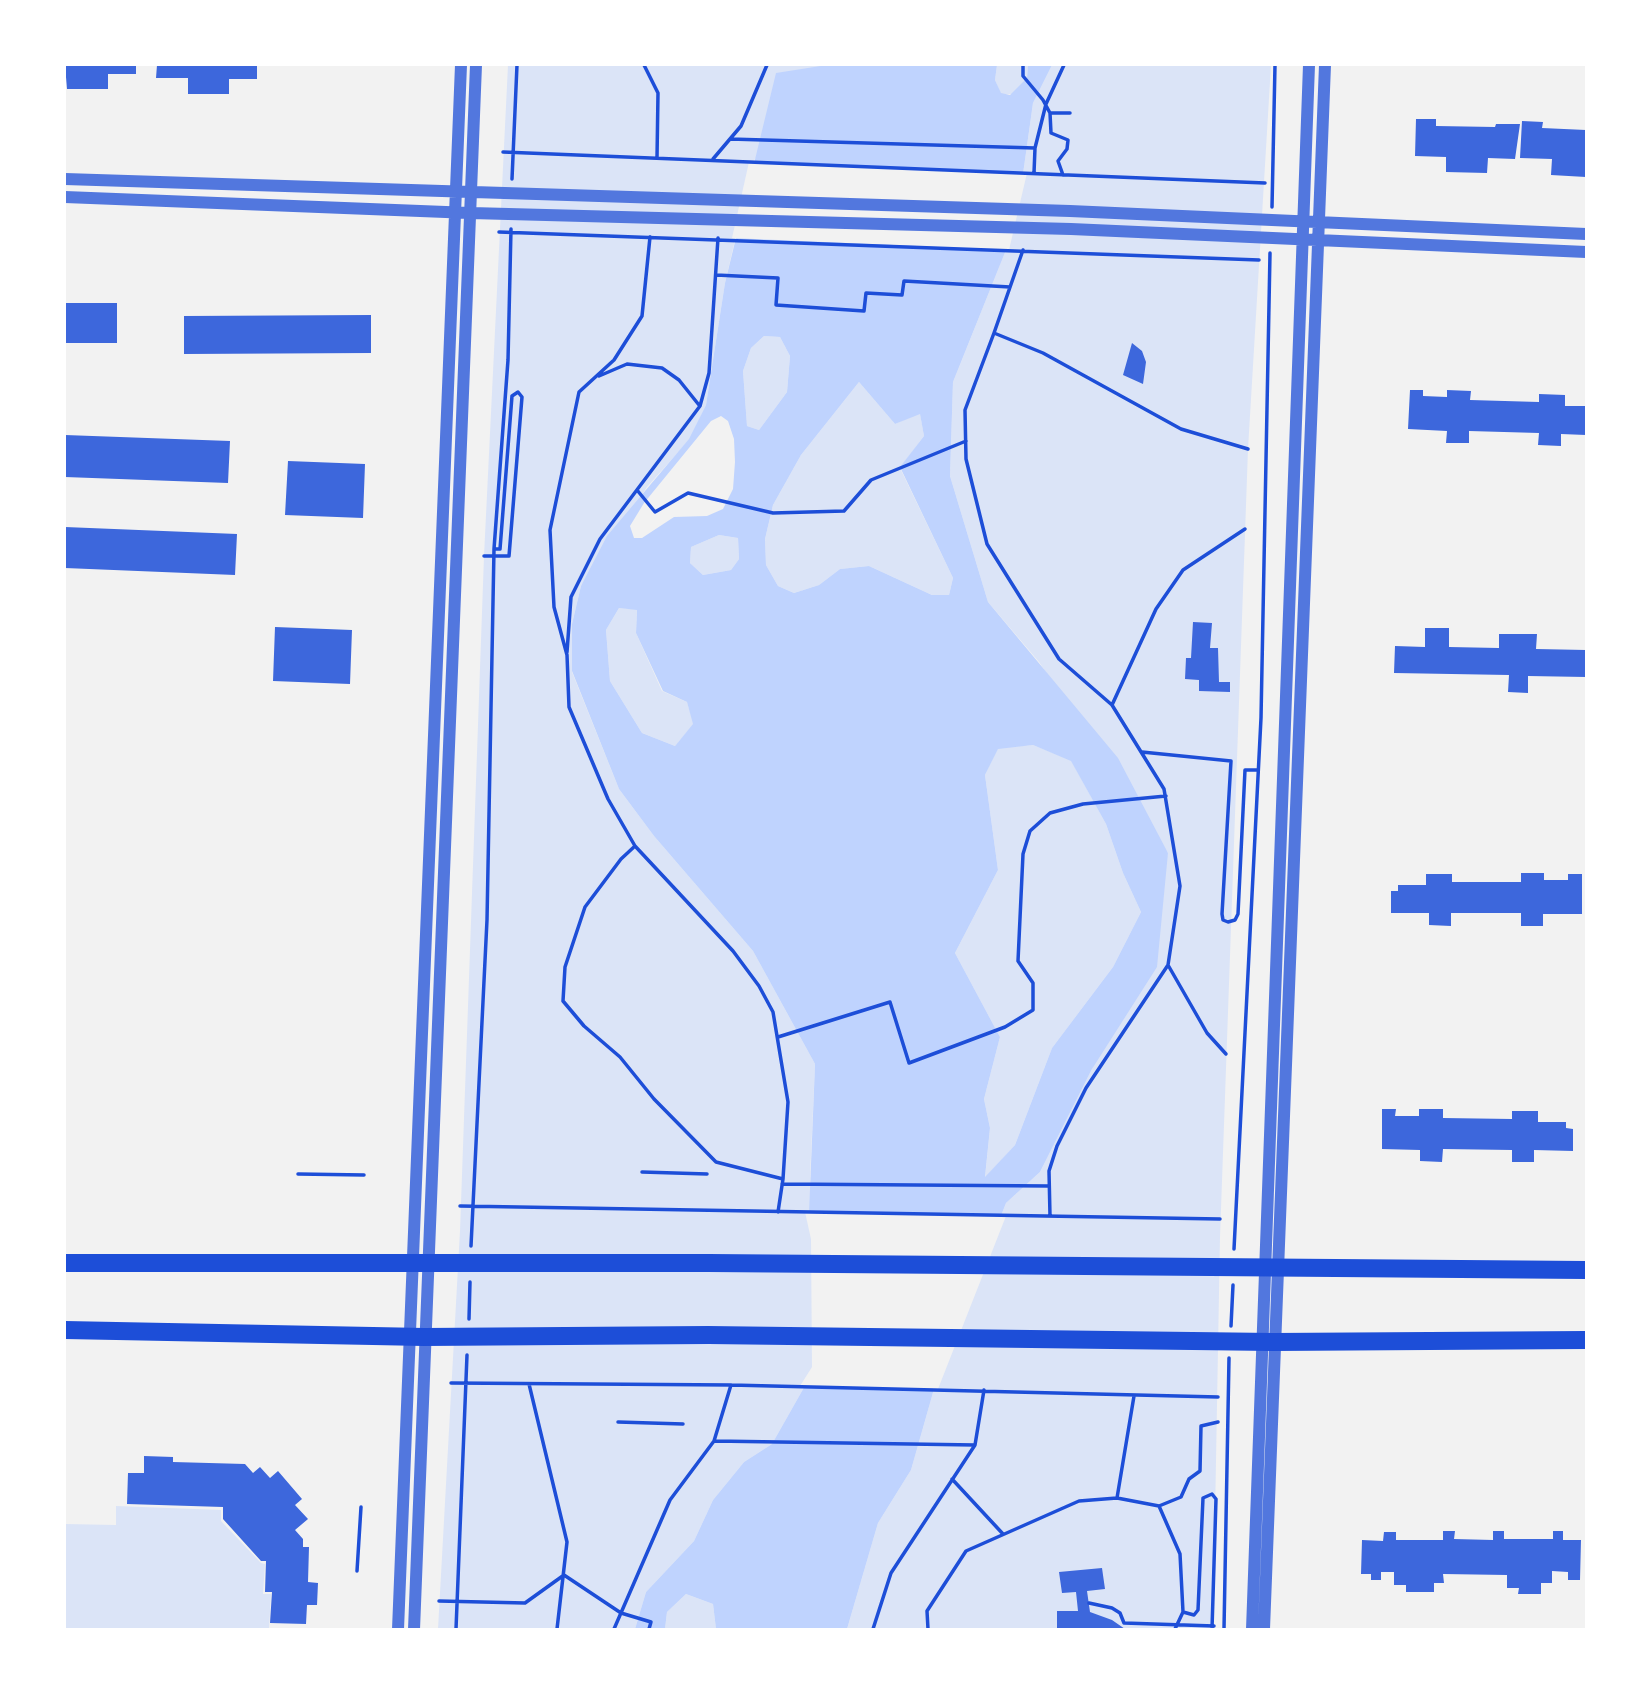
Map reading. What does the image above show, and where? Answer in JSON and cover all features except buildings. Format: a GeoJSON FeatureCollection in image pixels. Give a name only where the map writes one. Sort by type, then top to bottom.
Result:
{"type":"FeatureCollection","features":[{"type":"Feature","properties":{"kind":"main road"},"geometry":{"type":"LineString","coordinates":[[65,1263],[709,1263],[1586,1270]]}},
{"type":"Feature","properties":{"kind":"main road"},"geometry":{"type":"LineString","coordinates":[[65,1330],[416,1337],[708,1335],[1268,1341],[1586,1340]]}},
{"type":"Feature","properties":{"kind":"street"},"geometry":{"type":"LineString","coordinates":[[398,1629],[416,1337],[461,65]]}},
{"type":"Feature","properties":{"kind":"street"},"geometry":{"type":"LineString","coordinates":[[419,1262],[476,65]]}},
{"type":"Feature","properties":{"kind":"street"},"geometry":{"type":"LineString","coordinates":[[1272,1267],[1309,65]]}},
{"type":"Feature","properties":{"kind":"street"},"geometry":{"type":"LineString","coordinates":[[1252,1629],[1272,1267],[1325,65]]}},
{"type":"Feature","properties":{"kind":"street"},"geometry":{"type":"LineString","coordinates":[[65,179],[1070,211],[1586,234]]}},
{"type":"Feature","properties":{"kind":"street"},"geometry":{"type":"LineString","coordinates":[[65,197],[471,213],[1071,229],[1586,252]]}},
{"type":"Feature","properties":{"kind":"street"},"geometry":{"type":"LineString","coordinates":[[414,1629],[416,1337]]}},
{"type":"Feature","properties":{"kind":"street"},"geometry":{"type":"LineString","coordinates":[[1264,1629],[1268,1341]]}},
{"type":"Feature","properties":{"kind":"path"},"geometry":{"type":"LineString","coordinates":[[512,181],[517,65]]}},
{"type":"Feature","properties":{"kind":"path"},"geometry":{"type":"LineString","coordinates":[[643,65],[658,93],[657,158]]}},
{"type":"Feature","properties":{"kind":"path"},"geometry":{"type":"LineString","coordinates":[[712,160],[741,126],[767,65]]}},
{"type":"Feature","properties":{"kind":"path"},"geometry":{"type":"LineString","coordinates":[[1023,65],[1023,76],[1050,113],[1051,133],[1068,140],[1067,149],[1058,162],[1063,175]]}},
{"type":"Feature","properties":{"kind":"path"},"geometry":{"type":"LineString","coordinates":[[1034,174],[1035,148],[1044,102],[1064,65]]}},
{"type":"Feature","properties":{"kind":"path"},"geometry":{"type":"LineString","coordinates":[[1271,216],[1275,65]]}},
{"type":"Feature","properties":{"kind":"path"},"geometry":{"type":"LineString","coordinates":[[1050,113],[1070,113]]}},
{"type":"Feature","properties":{"kind":"path"},"geometry":{"type":"LineString","coordinates":[[730,139],[1035,148]]}},
{"type":"Feature","properties":{"kind":"path"},"geometry":{"type":"LineString","coordinates":[[503,152],[1265,183]]}},
{"type":"Feature","properties":{"kind":"path"},"geometry":{"type":"LineString","coordinates":[[471,1252],[487,920],[494,549],[508,360],[511,222]]}},
{"type":"Feature","properties":{"kind":"path"},"geometry":{"type":"LineString","coordinates":[[499,232],[1259,260]]}},
{"type":"Feature","properties":{"kind":"path"},"geometry":{"type":"LineString","coordinates":[[567,655],[554,607],[550,530],[579,392],[614,360],[642,316],[650,237]]}},
{"type":"Feature","properties":{"kind":"path"},"geometry":{"type":"LineString","coordinates":[[718,238],[709,373],[700,406],[639,491],[600,539],[571,597],[567,655],[569,706],[608,799],[635,846],[686,898],[760,986],[773,1012],[788,1102],[783,1182],[778,1212]]}},
{"type":"Feature","properties":{"kind":"path"},"geometry":{"type":"LineString","coordinates":[[1234,1259],[1258,770],[1270,242]]}},
{"type":"Feature","properties":{"kind":"path"},"geometry":{"type":"LineString","coordinates":[[1023,250],[965,410],[966,460],[987,544],[1059,659],[1112,705],[1166,796],[1180,886],[1168,965],[1086,1088],[1057,1146],[1049,1171],[1050,1216]]}},
{"type":"Feature","properties":{"kind":"path"},"geometry":{"type":"LineString","coordinates":[[716,275],[778,278],[776,305],[864,311],[866,293],[902,295],[904,281],[1010,287]]}},
{"type":"Feature","properties":{"kind":"path"},"geometry":{"type":"LineString","coordinates":[[995,333],[1043,353],[1181,429],[1248,449]]}},
{"type":"Feature","properties":{"kind":"path"},"geometry":{"type":"LineString","coordinates":[[594,378],[627,365],[662,368],[679,380],[700,406]]}},
{"type":"Feature","properties":{"kind":"path"},"geometry":{"type":"LineString","coordinates":[[484,556],[509,556],[522,397],[518,392],[512,396],[500,549],[494,549]]}},
{"type":"Feature","properties":{"kind":"path"},"geometry":{"type":"LineString","coordinates":[[639,491],[655,512],[688,493],[774,513],[844,511],[872,480],[966,441]]}},
{"type":"Feature","properties":{"kind":"path"},"geometry":{"type":"LineString","coordinates":[[1112,705],[1156,609],[1183,570],[1245,529]]}},
{"type":"Feature","properties":{"kind":"path"},"geometry":{"type":"LineString","coordinates":[[1142,752],[1237,761]]}},
{"type":"Feature","properties":{"kind":"path"},"geometry":{"type":"LineString","coordinates":[[1231,761],[1222,914],[1223,920],[1228,922],[1235,920],[1238,914],[1245,770],[1258,770]]}},
{"type":"Feature","properties":{"kind":"path"},"geometry":{"type":"LineString","coordinates":[[778,1037],[890,1002],[909,1063],[1005,1027],[1033,1010],[1033,983],[1018,961],[1023,854],[1030,831],[1050,813],[1083,804],[1166,796]]}},
{"type":"Feature","properties":{"kind":"path"},"geometry":{"type":"LineString","coordinates":[[635,846],[621,859],[585,907],[565,967],[563,1001],[584,1026],[620,1056],[654,1099],[716,1162],[783,1182],[1049,1186]]}},
{"type":"Feature","properties":{"kind":"path"},"geometry":{"type":"LineString","coordinates":[[1168,965],[1208,1033],[1226,1054]]}},
{"type":"Feature","properties":{"kind":"path"},"geometry":{"type":"LineString","coordinates":[[642,1172],[707,1174]]}},
{"type":"Feature","properties":{"kind":"path"},"geometry":{"type":"LineString","coordinates":[[298,1174],[364,1175]]}},
{"type":"Feature","properties":{"kind":"path"},"geometry":{"type":"LineString","coordinates":[[460,1206],[1220,1219]]}},
{"type":"Feature","properties":{"kind":"path"},"geometry":{"type":"LineString","coordinates":[[1231,1328],[1233,1273]]}},
{"type":"Feature","properties":{"kind":"path"},"geometry":{"type":"LineString","coordinates":[[468,1322],[470,1280]]}},
{"type":"Feature","properties":{"kind":"path"},"geometry":{"type":"LineString","coordinates":[[456,1629],[467,1350]]}},
{"type":"Feature","properties":{"kind":"path"},"geometry":{"type":"LineString","coordinates":[[1224,1629],[1230,1355]]}},
{"type":"Feature","properties":{"kind":"path"},"geometry":{"type":"LineString","coordinates":[[451,1383],[731,1385],[1218,1397]]}},
{"type":"Feature","properties":{"kind":"path"},"geometry":{"type":"LineString","coordinates":[[529,1384],[567,1542],[557,1629]]}},
{"type":"Feature","properties":{"kind":"path"},"geometry":{"type":"LineString","coordinates":[[614,1629],[670,1500],[714,1441],[731,1385]]}},
{"type":"Feature","properties":{"kind":"path"},"geometry":{"type":"LineString","coordinates":[[873,1629],[891,1573],[975,1445],[984,1390]]}},
{"type":"Feature","properties":{"kind":"path"},"geometry":{"type":"LineString","coordinates":[[1116,1498],[1134,1395]]}},
{"type":"Feature","properties":{"kind":"path"},"geometry":{"type":"LineString","coordinates":[[618,1422],[683,1424]]}},
{"type":"Feature","properties":{"kind":"path"},"geometry":{"type":"LineString","coordinates":[[928,1629],[926,1611],[967,1551],[1079,1501],[1116,1498],[1158,1506],[1181,1497],[1189,1479],[1200,1471],[1201,1426],[1217,1422]]}},
{"type":"Feature","properties":{"kind":"path"},"geometry":{"type":"LineString","coordinates":[[714,1441],[975,1445]]}},
{"type":"Feature","properties":{"kind":"path"},"geometry":{"type":"LineString","coordinates":[[952,1479],[1004,1534]]}},
{"type":"Feature","properties":{"kind":"path"},"geometry":{"type":"LineString","coordinates":[[1089,1603],[1112,1608],[1120,1613],[1124,1623],[1213,1628],[1216,1499],[1212,1494],[1203,1498],[1198,1609],[1194,1615],[1183,1612]]}},
{"type":"Feature","properties":{"kind":"path"},"geometry":{"type":"LineString","coordinates":[[1158,1506],[1180,1554],[1183,1612],[1176,1628]]}},
{"type":"Feature","properties":{"kind":"path"},"geometry":{"type":"LineString","coordinates":[[356,1571],[361,1507]]}},
{"type":"Feature","properties":{"kind":"path"},"geometry":{"type":"LineString","coordinates":[[439,1601],[525,1603],[564,1575]]}},
{"type":"Feature","properties":{"kind":"path"},"geometry":{"type":"LineString","coordinates":[[564,1575],[621,1613],[651,1622],[649,1629]]}},
{"type":"Feature","properties":{"kind":"shaded area"},"geometry":{"type":"Polygon","coordinates":[[[508,65],[827,65],[819,67],[753,162],[725,283],[706,405],[690,439],[647,487],[581,586],[572,624],[572,672],[619,789],[654,836],[753,951],[815,1064],[810,1178],[815,1238],[815,1368],[772,1444],[744,1462],[713,1500],[694,1541],[646,1592],[635,1629],[438,1629],[460,1231],[484,556],[508,65]]]}},
{"type":"Feature","properties":{"kind":"shaded area"},"geometry":{"type":"Polygon","coordinates":[[[997,65],[1028,65],[1027,78],[1015,94],[1001,94],[995,80],[997,65]]]}},
{"type":"Feature","properties":{"kind":"shaded area"},"geometry":{"type":"Polygon","coordinates":[[[1052,65],[1271,65],[1248,449],[1220,1237],[1213,1629],[847,1629],[878,1523],[911,1470],[934,1389],[1006,1203],[1040,1172],[1092,1069],[1168,853],[1039,662],[988,602],[950,476],[953,382],[1006,250],[1023,174],[1033,103],[1052,65]]]}},
{"type":"Feature","properties":{"kind":"shaded area"},"geometry":{"type":"Polygon","coordinates":[[[764,336],[780,337],[790,356],[787,392],[759,430],[747,426],[743,371],[751,348],[764,336]]]}},
{"type":"Feature","properties":{"kind":"shaded area"},"geometry":{"type":"Polygon","coordinates":[[[859,382],[895,424],[920,413],[924,436],[900,468],[953,578],[949,595],[932,595],[869,566],[840,569],[819,585],[794,593],[778,586],[766,565],[765,539],[773,505],[801,455],[859,382]]]}},
{"type":"Feature","properties":{"kind":"shaded area"},"geometry":{"type":"Polygon","coordinates":[[[719,535],[738,538],[739,559],[731,570],[703,575],[690,563],[691,547],[719,535]]]}},
{"type":"Feature","properties":{"kind":"shaded area"},"geometry":{"type":"Polygon","coordinates":[[[619,608],[637,609],[636,633],[662,691],[687,702],[694,724],[675,746],[642,733],[610,681],[606,630],[619,608]]]}},
{"type":"Feature","properties":{"kind":"shaded area"},"geometry":{"type":"Polygon","coordinates":[[[1033,745],[1071,760],[1106,824],[1123,873],[1141,912],[1113,967],[1052,1048],[1015,1145],[985,1178],[990,1128],[984,1099],[1000,1037],[955,953],[998,870],[985,775],[998,748],[1033,745]]]}},
{"type":"Feature","properties":{"kind":"shaded area"},"geometry":{"type":"Polygon","coordinates":[[[116,1506],[221,1510],[221,1521],[265,1564],[263,1594],[271,1594],[269,1629],[65,1629],[65,1524],[116,1525],[116,1506]]]}},
{"type":"Feature","properties":{"kind":"shaded area"},"geometry":{"type":"Polygon","coordinates":[[[686,1594],[713,1604],[716,1629],[665,1629],[667,1612],[686,1594]]]}},
{"type":"Feature","properties":{"kind":"water"},"geometry":{"type":"Polygon","coordinates":[[[827,65],[997,65],[995,80],[1001,93],[1010,95],[1027,78],[1028,65],[1052,65],[1033,103],[1023,174],[1006,250],[953,382],[950,476],[988,602],[1118,758],[1168,853],[1157,967],[1092,1069],[1040,1172],[1006,1203],[934,1389],[911,1470],[878,1523],[847,1629],[716,1629],[713,1604],[686,1594],[667,1612],[665,1629],[635,1629],[646,1592],[694,1541],[713,1500],[744,1462],[772,1444],[815,1368],[815,1258],[809,1214],[815,1064],[753,951],[654,836],[619,789],[572,671],[572,624],[581,586],[607,536],[689,439],[706,405],[725,283],[776,73],[827,65]],[[764,336],[751,348],[743,371],[747,426],[759,430],[787,392],[790,356],[780,337],[764,336]],[[859,382],[801,455],[773,505],[765,539],[766,565],[778,586],[794,593],[819,585],[840,569],[869,566],[932,595],[949,595],[953,578],[900,467],[924,436],[920,414],[895,424],[859,382]],[[721,416],[711,421],[644,503],[630,526],[634,538],[642,538],[674,517],[707,516],[723,509],[733,489],[735,462],[734,439],[728,421],[721,416]],[[719,535],[691,547],[690,563],[703,575],[731,570],[739,559],[738,538],[719,535]],[[619,608],[606,630],[610,681],[642,733],[675,746],[693,724],[687,702],[663,691],[636,633],[637,610],[619,608]],[[1033,745],[998,749],[985,775],[998,870],[955,953],[1000,1037],[984,1099],[990,1128],[985,1177],[1015,1145],[1052,1048],[1113,967],[1141,912],[1123,873],[1106,824],[1071,761],[1033,745]]]}},
{"type":"Feature","properties":{"kind":"pier"},"geometry":{"type":"Polygon","coordinates":[[[749,162],[1027,173],[1009,250],[732,238],[749,162]]]}},
{"type":"Feature","properties":{"kind":"pier"},"geometry":{"type":"Polygon","coordinates":[[[805,1212],[1006,1216],[938,1389],[800,1386],[812,1367],[811,1239],[805,1212]]]}}]}
